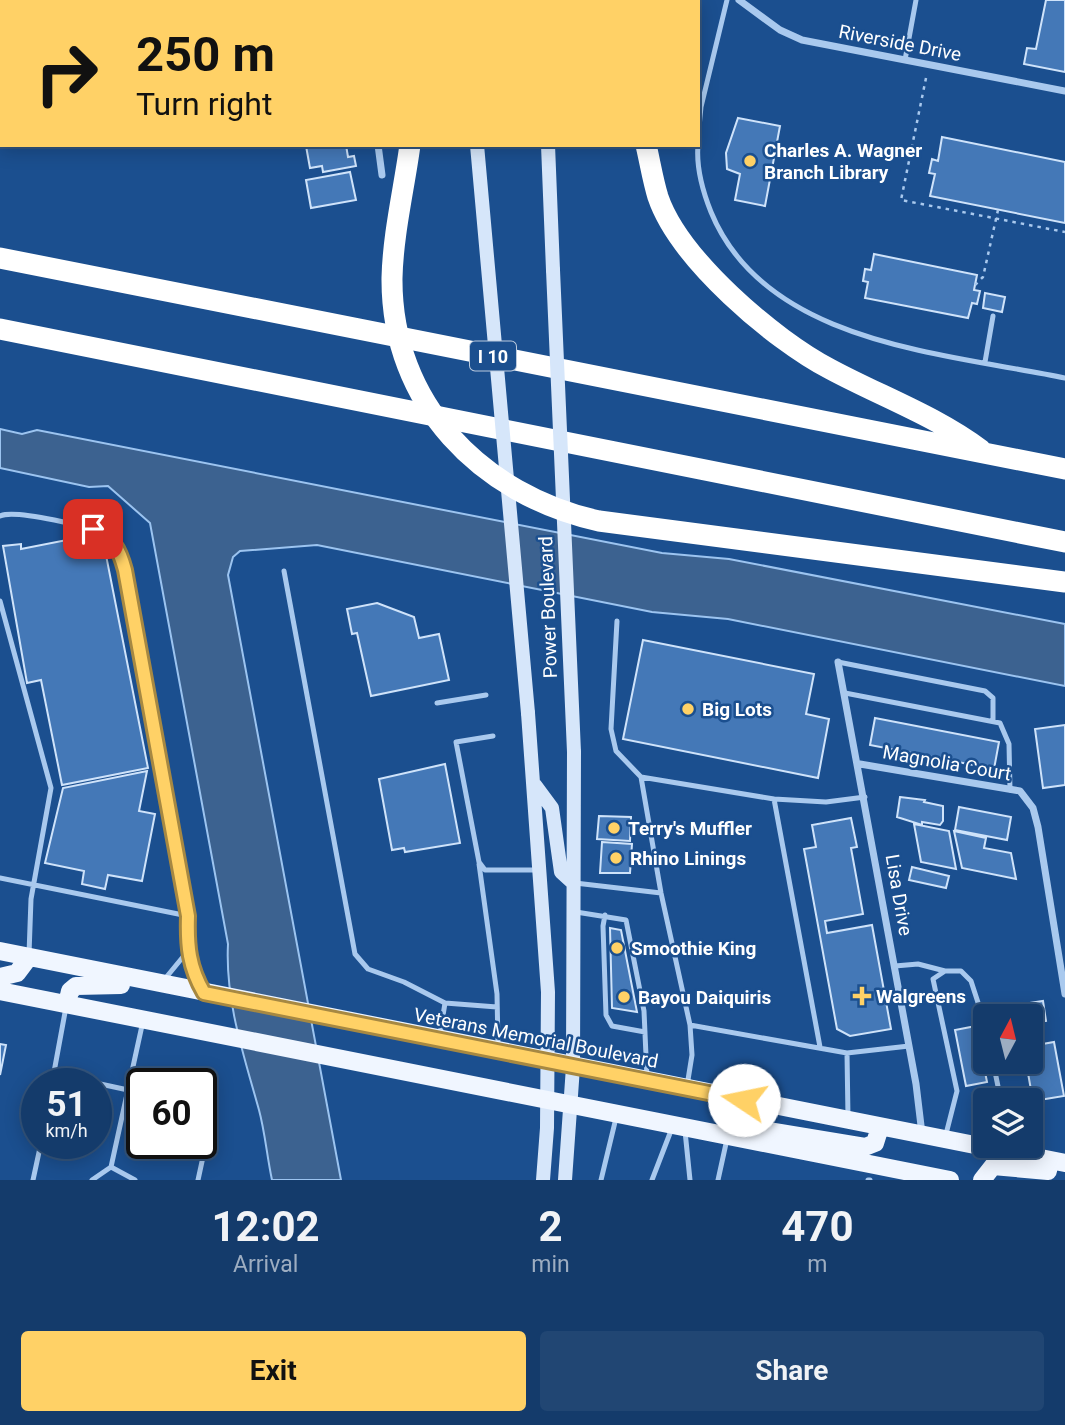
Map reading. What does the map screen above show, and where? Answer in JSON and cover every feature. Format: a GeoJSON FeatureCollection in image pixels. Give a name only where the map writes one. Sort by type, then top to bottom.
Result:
{"type":"FeatureCollection","features":[{"type":"Feature","properties":{"kind":"highway"},"geometry":{"type":"LineString","coordinates":[[410,147],[392,277],[395,319],[405,358],[422,396],[461,447],[495,477],[539,504],[599,521],[1065,582]]}},
{"type":"Feature","properties":{"kind":"highway"},"geometry":{"type":"LineString","coordinates":[[646,147],[659,199],[676,230],[698,261],[758,319],[827,368],[957,431],[985,454]]}},
{"type":"Feature","properties":{"kind":"highway","name":"I 10"},"geometry":{"type":"LineString","coordinates":[[0,258],[1065,469]]}},
{"type":"Feature","properties":{"kind":"highway"},"geometry":{"type":"LineString","coordinates":[[0,329],[1065,542]]}},
{"type":"Feature","properties":{"kind":"main road","name":"Power Boulevard"},"geometry":{"type":"LineString","coordinates":[[477,147],[541,869],[548,992],[543,1180]]}},
{"type":"Feature","properties":{"kind":"main road","name":"Power Boulevard"},"geometry":{"type":"LineString","coordinates":[[548,147],[574,752],[571,912],[573,1067],[565,1180]]}},
{"type":"Feature","properties":{"kind":"main road"},"geometry":{"type":"LineString","coordinates":[[534,784],[552,808],[561,873],[572,882]]}},
{"type":"Feature","properties":{"kind":"main road","name":"Veterans Memorial Boulevard"},"geometry":{"type":"LineString","coordinates":[[0,951],[573,1067],[973,1144]]}},
{"type":"Feature","properties":{"kind":"main road"},"geometry":{"type":"LineString","coordinates":[[0,976],[17,972],[29,957]]}},
{"type":"Feature","properties":{"kind":"main road"},"geometry":{"type":"LineString","coordinates":[[67,1004],[70,992],[76,986],[160,984]]}},
{"type":"Feature","properties":{"kind":"main road"},"geometry":{"type":"LineString","coordinates":[[0,991],[728,1136],[870,1176],[950,1180]]}},
{"type":"Feature","properties":{"kind":"main road"},"geometry":{"type":"LineString","coordinates":[[687,1128],[720,1123],[864,1147],[875,1143],[880,1126]]}},
{"type":"Feature","properties":{"kind":"main road","name":"Veterans Memorial Boulevard"},"geometry":{"type":"LineString","coordinates":[[1043,1158],[1065,1163]]}},
{"type":"Feature","properties":{"kind":"main road"},"geometry":{"type":"LineString","coordinates":[[982,1180],[993,1166],[1003,1164],[1065,1173]]}},
{"type":"Feature","properties":{"kind":"street","name":"Riverside Drive"},"geometry":{"type":"LineString","coordinates":[[739,0],[780,30],[802,40],[1065,91]]}},
{"type":"Feature","properties":{"kind":"street"},"geometry":{"type":"LineString","coordinates":[[378,147],[382,175]]}},
{"type":"Feature","properties":{"kind":"street","name":"Lisa Drive"},"geometry":{"type":"LineString","coordinates":[[838,662],[860,764],[922,1135]]}},
{"type":"Feature","properties":{"kind":"street","name":"Magnolia Court"},"geometry":{"type":"LineString","coordinates":[[860,764],[1020,791],[1032,808],[1038,827],[1065,994]]}},
{"type":"Feature","properties":{"kind":"lane"},"geometry":{"type":"LineString","coordinates":[[700,117],[727,0]]}},
{"type":"Feature","properties":{"kind":"lane"},"geometry":{"type":"LineString","coordinates":[[905,60],[916,0]]}},
{"type":"Feature","properties":{"kind":"lane"},"geometry":{"type":"LineString","coordinates":[[698,147],[703,193],[719,232],[745,269],[782,297],[826,322],[880,341],[1065,378]]}},
{"type":"Feature","properties":{"kind":"lane"},"geometry":{"type":"LineString","coordinates":[[985,362],[993,316]]}},
{"type":"Feature","properties":{"kind":"lane"},"geometry":{"type":"LineString","coordinates":[[0,516],[18,514],[93,529],[110,537],[119,549],[188,916],[187,952],[194,977],[210,994]]}},
{"type":"Feature","properties":{"kind":"lane"},"geometry":{"type":"LineString","coordinates":[[285,571],[355,954],[368,969],[404,982],[444,1003],[498,1007]]}},
{"type":"Feature","properties":{"kind":"lane"},"geometry":{"type":"LineString","coordinates":[[0,601],[51,788],[34,885],[29,957]]}},
{"type":"Feature","properties":{"kind":"lane"},"geometry":{"type":"LineString","coordinates":[[617,621],[611,729],[616,751],[641,777],[661,893],[690,1024],[692,1055],[686,1089]]}},
{"type":"Feature","properties":{"kind":"lane"},"geometry":{"type":"LineString","coordinates":[[838,662],[985,691],[993,698],[993,721]]}},
{"type":"Feature","properties":{"kind":"lane"},"geometry":{"type":"LineString","coordinates":[[845,693],[1000,723],[1009,744],[1010,790]]}},
{"type":"Feature","properties":{"kind":"lane"},"geometry":{"type":"LineString","coordinates":[[437,703],[486,695]]}},
{"type":"Feature","properties":{"kind":"lane"},"geometry":{"type":"LineString","coordinates":[[493,736],[456,742],[479,862],[498,1007],[498,1052]]}},
{"type":"Feature","properties":{"kind":"lane"},"geometry":{"type":"LineString","coordinates":[[641,777],[774,799],[826,802],[865,797]]}},
{"type":"Feature","properties":{"kind":"lane"},"geometry":{"type":"LineString","coordinates":[[774,799],[820,1047]]}},
{"type":"Feature","properties":{"kind":"lane"},"geometry":{"type":"LineString","coordinates":[[479,862],[485,870],[495,872],[541,869]]}},
{"type":"Feature","properties":{"kind":"lane"},"geometry":{"type":"LineString","coordinates":[[0,878],[188,916]]}},
{"type":"Feature","properties":{"kind":"lane"},"geometry":{"type":"LineString","coordinates":[[572,882],[661,893]]}},
{"type":"Feature","properties":{"kind":"lane"},"geometry":{"type":"LineString","coordinates":[[571,912],[626,920],[644,1011],[647,1081]]}},
{"type":"Feature","properties":{"kind":"lane"},"geometry":{"type":"LineString","coordinates":[[605,915],[603,926],[606,1015],[612,1026],[645,1032]]}},
{"type":"Feature","properties":{"kind":"lane"},"geometry":{"type":"LineString","coordinates":[[160,984],[187,952]]}},
{"type":"Feature","properties":{"kind":"lane"},"geometry":{"type":"LineString","coordinates":[[895,966],[918,964],[945,971],[961,971],[971,981],[978,1004]]}},
{"type":"Feature","properties":{"kind":"lane"},"geometry":{"type":"LineString","coordinates":[[945,971],[933,979],[957,1091],[945,1139]]}},
{"type":"Feature","properties":{"kind":"lane"},"geometry":{"type":"LineString","coordinates":[[439,1040],[444,1003]]}},
{"type":"Feature","properties":{"kind":"lane"},"geometry":{"type":"LineString","coordinates":[[55,1068],[67,1004]]}},
{"type":"Feature","properties":{"kind":"lane"},"geometry":{"type":"LineString","coordinates":[[132,1068],[143,1019]]}},
{"type":"Feature","properties":{"kind":"lane"},"geometry":{"type":"LineString","coordinates":[[690,1024],[847,1053],[909,1046]]}},
{"type":"Feature","properties":{"kind":"lane"},"geometry":{"type":"LineString","coordinates":[[847,1053],[848,1121]]}},
{"type":"Feature","properties":{"kind":"lane"},"geometry":{"type":"LineString","coordinates":[[92,1180],[111,1167],[126,1093]]}},
{"type":"Feature","properties":{"kind":"lane"},"geometry":{"type":"LineString","coordinates":[[601,1180],[617,1114]]}},
{"type":"Feature","properties":{"kind":"lane"},"geometry":{"type":"LineString","coordinates":[[652,1180],[687,1128]]}},
{"type":"Feature","properties":{"kind":"lane"},"geometry":{"type":"LineString","coordinates":[[687,1128],[690,1180]]}},
{"type":"Feature","properties":{"kind":"lane"},"geometry":{"type":"LineString","coordinates":[[718,1180],[728,1136]]}},
{"type":"Feature","properties":{"kind":"lane"},"geometry":{"type":"LineString","coordinates":[[33,1180],[38,1159]]}},
{"type":"Feature","properties":{"kind":"lane"},"geometry":{"type":"LineString","coordinates":[[198,1180],[203,1159]]}},
{"type":"Feature","properties":{"kind":"lane"},"geometry":{"type":"LineString","coordinates":[[111,1167],[135,1180]]}},
{"type":"Feature","properties":{"kind":"path"},"geometry":{"type":"LineString","coordinates":[[926,78],[901,200],[1065,232]]}},
{"type":"Feature","properties":{"kind":"path"},"geometry":{"type":"LineString","coordinates":[[975,285],[983,277],[998,210]]}},
{"type":"Feature","properties":{"kind":"water"},"geometry":{"type":"Polygon","coordinates":[[[0,429],[22,434],[37,430],[662,553],[729,559],[1065,624],[1065,686],[728,619],[652,612],[317,545],[240,551],[233,557],[228,575],[341,1180],[272,1180],[261,1118],[242,1049],[229,986],[228,944],[150,523],[108,486],[89,487],[0,468],[0,429]]]}},
{"type":"Feature","properties":{"kind":"building"},"geometry":{"type":"Polygon","coordinates":[[[1046,0],[1065,0],[1065,72],[1024,64],[1027,48],[1036,49],[1046,0]]]}},
{"type":"Feature","properties":{"kind":"building","name":"Charles A. Wagner Branch Library"},"geometry":{"type":"Polygon","coordinates":[[[738,118],[780,126],[765,206],[735,200],[740,174],[727,169],[726,153],[738,118]]]}},
{"type":"Feature","properties":{"kind":"building"},"geometry":{"type":"Polygon","coordinates":[[[942,137],[1065,162],[1065,223],[930,196],[935,174],[929,173],[932,159],[938,161],[942,137]]]}},
{"type":"Feature","properties":{"kind":"building"},"geometry":{"type":"Polygon","coordinates":[[[306,147],[346,147],[348,157],[354,156],[356,166],[323,172],[322,166],[310,168],[306,147]]]}},
{"type":"Feature","properties":{"kind":"building"},"geometry":{"type":"Polygon","coordinates":[[[350,172],[356,200],[311,208],[306,180],[350,172]]]}},
{"type":"Feature","properties":{"kind":"building"},"geometry":{"type":"Polygon","coordinates":[[[874,254],[977,275],[974,290],[980,291],[977,304],[972,303],[968,318],[865,298],[868,282],[863,281],[865,269],[871,270],[874,254]]]}},
{"type":"Feature","properties":{"kind":"building"},"geometry":{"type":"Polygon","coordinates":[[[985,293],[1005,297],[1002,312],[983,308],[985,293]]]}},
{"type":"Feature","properties":{"kind":"building"},"geometry":{"type":"Polygon","coordinates":[[[87,536],[105,550],[148,768],[62,785],[41,680],[27,683],[3,546],[21,544],[21,549],[87,536]]]}},
{"type":"Feature","properties":{"kind":"building"},"geometry":{"type":"Polygon","coordinates":[[[377,603],[414,617],[419,638],[439,634],[449,680],[371,696],[357,633],[352,634],[347,609],[377,603]]]}},
{"type":"Feature","properties":{"kind":"building"},"geometry":{"type":"Polygon","coordinates":[[[643,640],[814,674],[806,714],[829,719],[818,778],[623,739],[643,640]]]}},
{"type":"Feature","properties":{"kind":"building"},"geometry":{"type":"Polygon","coordinates":[[[875,718],[999,742],[994,769],[870,745],[875,718]]]}},
{"type":"Feature","properties":{"kind":"building"},"geometry":{"type":"Polygon","coordinates":[[[1065,725],[1065,785],[1043,788],[1035,729],[1065,725]]]}},
{"type":"Feature","properties":{"kind":"building"},"geometry":{"type":"Polygon","coordinates":[[[445,764],[460,843],[405,852],[404,848],[392,850],[379,779],[445,764]]]}},
{"type":"Feature","properties":{"kind":"building"},"geometry":{"type":"Polygon","coordinates":[[[147,771],[139,811],[155,814],[142,881],[108,875],[105,889],[82,884],[84,871],[45,863],[63,788],[147,771]]]}},
{"type":"Feature","properties":{"kind":"building"},"geometry":{"type":"Polygon","coordinates":[[[900,797],[925,800],[924,802],[943,806],[943,821],[940,825],[922,822],[922,825],[897,817],[900,797]]]}},
{"type":"Feature","properties":{"kind":"building"},"geometry":{"type":"Polygon","coordinates":[[[959,807],[1011,817],[1007,840],[955,830],[959,807]]]}},
{"type":"Feature","properties":{"kind":"building","name":"Terry's Muffler"},"geometry":{"type":"Polygon","coordinates":[[[599,816],[631,817],[630,841],[597,839],[599,816]]]}},
{"type":"Feature","properties":{"kind":"building"},"geometry":{"type":"Polygon","coordinates":[[[851,818],[857,847],[851,848],[863,914],[825,921],[827,933],[872,925],[891,1029],[850,1036],[837,1029],[804,849],[816,847],[812,825],[851,818]]]}},
{"type":"Feature","properties":{"kind":"building"},"geometry":{"type":"Polygon","coordinates":[[[914,824],[949,831],[956,869],[921,862],[914,824]]]}},
{"type":"Feature","properties":{"kind":"building"},"geometry":{"type":"Polygon","coordinates":[[[954,831],[986,838],[984,848],[1011,853],[1016,879],[962,868],[954,831]]]}},
{"type":"Feature","properties":{"kind":"building","name":"Rhino Linings"},"geometry":{"type":"Polygon","coordinates":[[[602,842],[632,844],[630,873],[600,873],[602,842]]]}},
{"type":"Feature","properties":{"kind":"building"},"geometry":{"type":"Polygon","coordinates":[[[912,867],[949,876],[946,888],[909,880],[912,867]]]}},
{"type":"Feature","properties":{"kind":"building"},"geometry":{"type":"Polygon","coordinates":[[[610,928],[621,930],[637,1012],[612,1008],[610,928]]]}},
{"type":"Feature","properties":{"kind":"building"},"geometry":{"type":"Polygon","coordinates":[[[1043,1001],[1046,1021],[1043,1021],[1043,1004],[1029,1003],[1043,1001]]]}},
{"type":"Feature","properties":{"kind":"building"},"geometry":{"type":"Polygon","coordinates":[[[973,1027],[973,1074],[985,1074],[987,1082],[966,1086],[955,1030],[973,1027]]]}},
{"type":"Feature","properties":{"kind":"building"},"geometry":{"type":"Polygon","coordinates":[[[1054,1042],[1064,1096],[1043,1099],[1043,1088],[1031,1088],[1028,1074],[1043,1074],[1043,1044],[1054,1042]]]}},
{"type":"Feature","properties":{"kind":"building"},"geometry":{"type":"Polygon","coordinates":[[[0,1044],[6,1045],[0,1075],[0,1044]]]}},
{"type":"Feature","properties":{"kind":"place","name":"Charles A. Wagner Branch Library"},"geometry":{"type":"Point","coordinates":[750,161]}},
{"type":"Feature","properties":{"kind":"place","name":"Big Lots"},"geometry":{"type":"Point","coordinates":[688,709]}},
{"type":"Feature","properties":{"kind":"place","name":"Terry's Muffler"},"geometry":{"type":"Point","coordinates":[614,828]}},
{"type":"Feature","properties":{"kind":"place","name":"Rhino Linings"},"geometry":{"type":"Point","coordinates":[616,858]}},
{"type":"Feature","properties":{"kind":"place","name":"Smoothie King"},"geometry":{"type":"Point","coordinates":[617,948]}},
{"type":"Feature","properties":{"kind":"place","name":"Walgreens"},"geometry":{"type":"Point","coordinates":[862,996]}},
{"type":"Feature","properties":{"kind":"place","name":"Bayou Daiquiris"},"geometry":{"type":"Point","coordinates":[624,997]}},
{"type":"Feature","properties":{"kind":"route"},"geometry":{"type":"LineString","coordinates":[[93,529],[110,537],[119,549],[125,570],[188,916],[187,952],[194,977],[204,993],[744,1100]]}}]}
